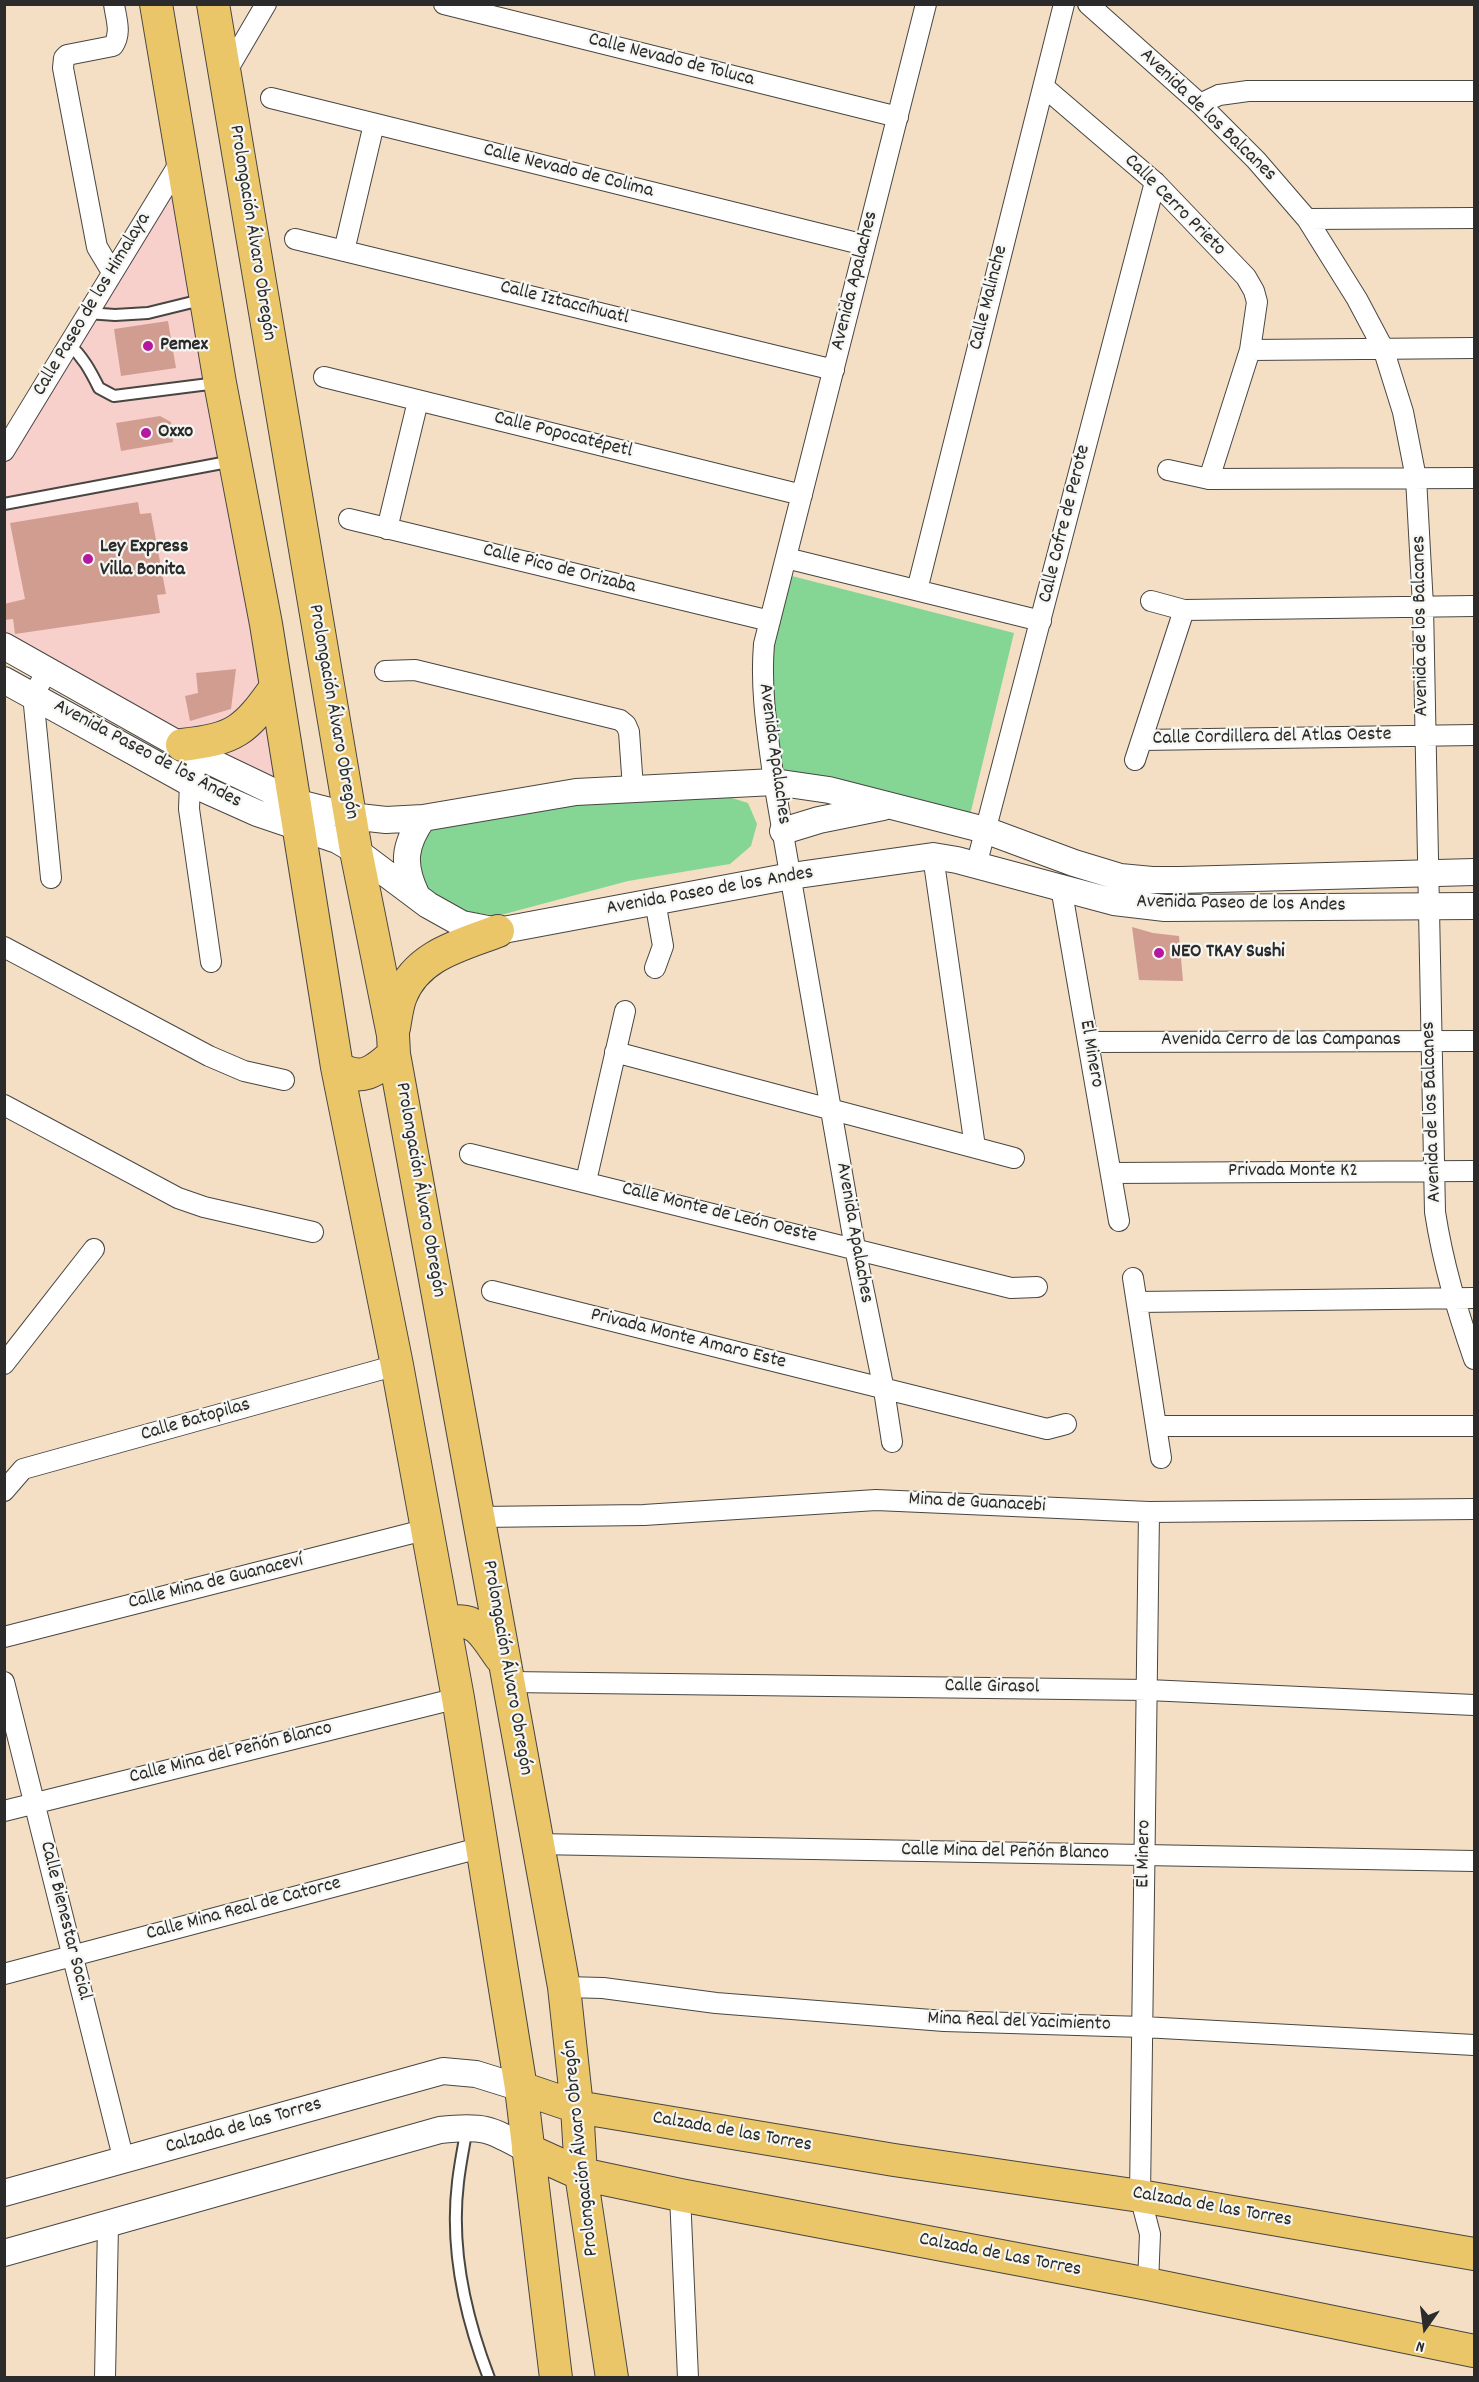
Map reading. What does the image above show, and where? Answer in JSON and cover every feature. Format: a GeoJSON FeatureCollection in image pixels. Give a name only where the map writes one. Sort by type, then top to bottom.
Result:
{"type":"FeatureCollection","features":[{"type":"Feature","properties":{"kind":"main road"},"geometry":{"type":"LineString","coordinates":[[156,4],[220,383],[266,624],[337,1067],[397,1365],[458,1698],[521,2088],[556,2378]]}},
{"type":"Feature","properties":{"kind":"main road","name":"Prolongación Álvaro Obregón"},"geometry":{"type":"LineString","coordinates":[[213,4],[356,851],[564,1987],[578,2107],[581,2174],[612,2378]]}},
{"type":"Feature","properties":{"kind":"main road"},"geometry":{"type":"LineString","coordinates":[[192,751],[230,735],[256,715],[276,687]]}},
{"type":"Feature","properties":{"kind":"main road"},"geometry":{"type":"LineString","coordinates":[[337,1067],[353,1075],[372,1072],[393,1044],[400,999],[406,985],[419,968],[442,952],[498,931]]}},
{"type":"Feature","properties":{"kind":"main road"},"geometry":{"type":"LineString","coordinates":[[447,1635],[454,1622],[465,1620],[474,1623],[507,1673]]}},
{"type":"Feature","properties":{"kind":"main road","name":"Calzada de las Torres"},"geometry":{"type":"LineString","coordinates":[[521,2088],[578,2107],[894,2160],[1140,2196],[1474,2254]]}},
{"type":"Feature","properties":{"kind":"main road","name":"Calzada de Las Torres"},"geometry":{"type":"LineString","coordinates":[[528,2150],[581,2174],[1148,2284],[1474,2351]]}},
{"type":"Feature","properties":{"kind":"street"},"geometry":{"type":"LineString","coordinates":[[112,272],[97,247],[63,68],[64,58],[67,55],[112,46],[118,35],[114,4]]}},
{"type":"Feature","properties":{"kind":"street"},"geometry":{"type":"LineString","coordinates":[[225,74],[266,4]]}},
{"type":"Feature","properties":{"kind":"street","name":"Calle Nevado de Toluca"},"geometry":{"type":"LineString","coordinates":[[444,4],[898,117]]}},
{"type":"Feature","properties":{"kind":"street","name":"Avenida Apalaches"},"geometry":{"type":"LineString","coordinates":[[892,1442],[884,1390],[855,1248],[774,782],[762,687],[764,644],[926,4]]}},
{"type":"Feature","properties":{"kind":"street","name":"Calle Malinche"},"geometry":{"type":"LineString","coordinates":[[917,590],[1064,4]]}},
{"type":"Feature","properties":{"kind":"street","name":"Avenida de los Balcanes"},"geometry":{"type":"LineString","coordinates":[[1088,4],[1200,104],[1256,160],[1307,219],[1357,299],[1383,348],[1403,412],[1416,478],[1423,606],[1435,1212],[1453,1298],[1474,1359]]}},
{"type":"Feature","properties":{"kind":"street","name":"Calle Cerro Prieto"},"geometry":{"type":"LineString","coordinates":[[1044,87],[1155,182],[1246,277],[1254,291],[1257,314],[1251,350],[1209,479]]}},
{"type":"Feature","properties":{"kind":"street"},"geometry":{"type":"LineString","coordinates":[[1200,104],[1219,95],[1248,91],[1474,91]]}},
{"type":"Feature","properties":{"kind":"street","name":"Calle Nevado de Colima"},"geometry":{"type":"LineString","coordinates":[[271,98],[865,245]]}},
{"type":"Feature","properties":{"kind":"street"},"geometry":{"type":"LineString","coordinates":[[344,250],[374,124]]}},
{"type":"Feature","properties":{"kind":"street","name":"Calle Paseo de los Himalaya"},"geometry":{"type":"LineString","coordinates":[[4,451],[182,159]]}},
{"type":"Feature","properties":{"kind":"street","name":"Calle Cofre de Perote"},"geometry":{"type":"LineString","coordinates":[[976,866],[1155,182]]}},
{"type":"Feature","properties":{"kind":"street"},"geometry":{"type":"LineString","coordinates":[[1307,219],[1474,218]]}},
{"type":"Feature","properties":{"kind":"street","name":"Calle Iztaccíhuatl"},"geometry":{"type":"LineString","coordinates":[[295,239],[834,370]]}},
{"type":"Feature","properties":{"kind":"street"},"geometry":{"type":"LineString","coordinates":[[1251,350],[1474,348]]}},
{"type":"Feature","properties":{"kind":"street","name":"Calle Popocatépetl"},"geometry":{"type":"LineString","coordinates":[[324,378],[802,495]]}},
{"type":"Feature","properties":{"kind":"street"},"geometry":{"type":"LineString","coordinates":[[387,528],[418,401]]}},
{"type":"Feature","properties":{"kind":"street"},"geometry":{"type":"LineString","coordinates":[[1167,470],[1209,479],[1474,478]]}},
{"type":"Feature","properties":{"kind":"street","name":"Calle Pico de Orizaba"},"geometry":{"type":"LineString","coordinates":[[349,519],[770,621]]}},
{"type":"Feature","properties":{"kind":"street"},"geometry":{"type":"LineString","coordinates":[[786,558],[1041,621]]}},
{"type":"Feature","properties":{"kind":"street"},"geometry":{"type":"LineString","coordinates":[[1150,601],[1184,610],[1474,606]]}},
{"type":"Feature","properties":{"kind":"street"},"geometry":{"type":"LineString","coordinates":[[1136,760],[1184,610]]}},
{"type":"Feature","properties":{"kind":"street","name":"Avenida Paseo de los Andes"},"geometry":{"type":"LineString","coordinates":[[4,646],[192,751],[297,814],[356,851],[428,905],[462,924],[498,931],[791,876],[933,856],[957,860],[1114,902],[1165,908],[1474,906]]}},
{"type":"Feature","properties":{"kind":"street"},"geometry":{"type":"LineString","coordinates":[[48,670],[33,695],[51,878]]}},
{"type":"Feature","properties":{"kind":"street"},"geometry":{"type":"LineString","coordinates":[[384,671],[415,670],[620,720],[626,724],[629,732],[633,788]]}},
{"type":"Feature","properties":{"kind":"street","name":"Avenida Paseo de los Andes"},"geometry":{"type":"LineString","coordinates":[[4,680],[190,783],[257,813],[350,816],[386,820],[423,818],[576,792],[774,782],[830,790],[985,830],[1120,877],[1152,880],[1474,872]]}},
{"type":"Feature","properties":{"kind":"street","name":"Calle Cordillera del Atlas Oeste"},"geometry":{"type":"LineString","coordinates":[[1142,740],[1474,735]]}},
{"type":"Feature","properties":{"kind":"street"},"geometry":{"type":"LineString","coordinates":[[192,751],[189,809],[211,962]]}},
{"type":"Feature","properties":{"kind":"street"},"geometry":{"type":"LineString","coordinates":[[783,831],[819,820],[890,806]]}},
{"type":"Feature","properties":{"kind":"street"},"geometry":{"type":"LineString","coordinates":[[416,894],[408,878],[406,862],[411,838],[423,818]]}},
{"type":"Feature","properties":{"kind":"street"},"geometry":{"type":"LineString","coordinates":[[933,856],[975,1147]]}},
{"type":"Feature","properties":{"kind":"street","name":"El Minero"},"geometry":{"type":"LineString","coordinates":[[1061,887],[1119,1221]]}},
{"type":"Feature","properties":{"kind":"street"},"geometry":{"type":"LineString","coordinates":[[655,901],[663,946],[655,968]]}},
{"type":"Feature","properties":{"kind":"street"},"geometry":{"type":"LineString","coordinates":[[4,946],[208,1056],[244,1071],[284,1080]]}},
{"type":"Feature","properties":{"kind":"street"},"geometry":{"type":"LineString","coordinates":[[586,1181],[625,1011]]}},
{"type":"Feature","properties":{"kind":"street","name":"Avenida Cerro de las Campanas"},"geometry":{"type":"LineString","coordinates":[[1088,1042],[1474,1041]]}},
{"type":"Feature","properties":{"kind":"street"},"geometry":{"type":"LineString","coordinates":[[615,1053],[1014,1158]]}},
{"type":"Feature","properties":{"kind":"street"},"geometry":{"type":"LineString","coordinates":[[4,1105],[178,1198],[204,1208],[313,1232]]}},
{"type":"Feature","properties":{"kind":"street","name":"Calle Monte de León Oeste"},"geometry":{"type":"LineString","coordinates":[[470,1154],[1011,1288],[1037,1287]]}},
{"type":"Feature","properties":{"kind":"street","name":"Privada Monte K2"},"geometry":{"type":"LineString","coordinates":[[1111,1173],[1474,1171]]}},
{"type":"Feature","properties":{"kind":"street"},"geometry":{"type":"LineString","coordinates":[[4,1364],[94,1249]]}},
{"type":"Feature","properties":{"kind":"street"},"geometry":{"type":"LineString","coordinates":[[1133,1278],[1161,1458]]}},
{"type":"Feature","properties":{"kind":"street","name":"Privada Monte Amaro Este"},"geometry":{"type":"LineString","coordinates":[[492,1291],[1047,1429],[1066,1424]]}},
{"type":"Feature","properties":{"kind":"street"},"geometry":{"type":"LineString","coordinates":[[1137,1302],[1474,1298]]}},
{"type":"Feature","properties":{"kind":"street","name":"Calle Batopilas"},"geometry":{"type":"LineString","coordinates":[[4,1491],[23,1469],[397,1365]]}},
{"type":"Feature","properties":{"kind":"street"},"geometry":{"type":"LineString","coordinates":[[1156,1426],[1474,1426]]}},
{"type":"Feature","properties":{"kind":"street","name":"Mina de Guanacebi"},"geometry":{"type":"LineString","coordinates":[[479,1517],[644,1515],[876,1500],[1149,1512],[1474,1509]]}},
{"type":"Feature","properties":{"kind":"street","name":"El Minero"},"geometry":{"type":"LineString","coordinates":[[1148,2284],[1150,2234],[1140,2196],[1149,1512]]}},
{"type":"Feature","properties":{"kind":"street","name":"Calle Mina de Guanaceví"},"geometry":{"type":"LineString","coordinates":[[4,1637],[428,1529]]}},
{"type":"Feature","properties":{"kind":"street","name":"Calle Girasol"},"geometry":{"type":"LineString","coordinates":[[507,1673],[1148,1690],[1474,1705]]}},
{"type":"Feature","properties":{"kind":"street","name":"Calle Bienestar Social"},"geometry":{"type":"LineString","coordinates":[[4,1682],[124,2161]]}},
{"type":"Feature","properties":{"kind":"street","name":"Calle Mina del Peñón Blanco"},"geometry":{"type":"LineString","coordinates":[[4,1811],[458,1698]]}},
{"type":"Feature","properties":{"kind":"street","name":"Calle Mina del Peñón Blanco"},"geometry":{"type":"LineString","coordinates":[[536,1844],[1474,1861]]}},
{"type":"Feature","properties":{"kind":"street","name":"Calle Mina Real de Catorce"},"geometry":{"type":"LineString","coordinates":[[4,1974],[483,1847]]}},
{"type":"Feature","properties":{"kind":"street","name":"Mina Real del Yacimiento"},"geometry":{"type":"LineString","coordinates":[[564,1987],[603,1988],[716,2002],[944,2021],[1143,2027],[1474,2045]]}},
{"type":"Feature","properties":{"kind":"street","name":"Calzada de las Torres"},"geometry":{"type":"LineString","coordinates":[[4,2193],[443,2071],[476,2074],[521,2088]]}},
{"type":"Feature","properties":{"kind":"street"},"geometry":{"type":"LineString","coordinates":[[4,2253],[440,2130],[467,2127],[490,2130],[528,2150]]}},
{"type":"Feature","properties":{"kind":"street"},"geometry":{"type":"LineString","coordinates":[[681,2195],[688,2378]]}},
{"type":"Feature","properties":{"kind":"street"},"geometry":{"type":"LineString","coordinates":[[105,2378],[108,2225]]}},
{"type":"Feature","properties":{"kind":"lane"},"geometry":{"type":"LineString","coordinates":[[87,314],[148,313],[207,299]]}},
{"type":"Feature","properties":{"kind":"lane"},"geometry":{"type":"LineString","coordinates":[[68,343],[86,362],[99,388],[114,396],[220,383]]}},
{"type":"Feature","properties":{"kind":"lane"},"geometry":{"type":"LineString","coordinates":[[4,504],[236,460]]}},
{"type":"Feature","properties":{"kind":"lane"},"geometry":{"type":"LineString","coordinates":[[467,2127],[458,2183],[456,2217],[460,2276],[467,2315],[489,2378]]}},
{"type":"Feature","properties":{"kind":"shaded area"},"geometry":{"type":"Polygon","coordinates":[[[182,159],[295,802],[5,645],[5,458],[182,159]]]}},
{"type":"Feature","properties":{"kind":"green space"},"geometry":{"type":"Polygon","coordinates":[[[788,575],[1014,633],[970,815],[779,772],[767,669],[788,575]]]}},
{"type":"Feature","properties":{"kind":"green space"},"geometry":{"type":"Polygon","coordinates":[[[719,794],[748,803],[757,824],[751,846],[730,864],[628,881],[497,916],[452,909],[417,886],[417,847],[427,831],[553,807],[719,794]]]}},
{"type":"Feature","properties":{"kind":"building"},"geometry":{"type":"Polygon","coordinates":[[[168,321],[176,368],[121,376],[114,329],[168,321]]]}},
{"type":"Feature","properties":{"kind":"building"},"geometry":{"type":"Polygon","coordinates":[[[160,416],[171,422],[173,442],[121,451],[116,423],[160,416]]]}},
{"type":"Feature","properties":{"kind":"building","name":"Ley Express Villa Bonita"},"geometry":{"type":"Polygon","coordinates":[[[138,502],[140,514],[151,513],[166,594],[157,595],[160,613],[15,634],[13,619],[4,620],[4,604],[25,599],[10,523],[138,502]]]}},
{"type":"Feature","properties":{"kind":"building"},"geometry":{"type":"Polygon","coordinates":[[[236,669],[231,709],[190,721],[185,696],[198,693],[196,673],[236,669]]]}},
{"type":"Feature","properties":{"kind":"building"},"geometry":{"type":"Polygon","coordinates":[[[1132,927],[1153,933],[1179,936],[1183,981],[1139,980],[1132,927]]]}},
{"type":"Feature","properties":{"kind":"place","name":"Pemex"},"geometry":{"type":"Point","coordinates":[148,346]}},
{"type":"Feature","properties":{"kind":"place","name":"Oxxo"},"geometry":{"type":"Point","coordinates":[146,433]}},
{"type":"Feature","properties":{"kind":"place","name":"Ley Express Villa Bonita"},"geometry":{"type":"Point","coordinates":[88,559]}},
{"type":"Feature","properties":{"kind":"place","name":"NEO TKAY Sushi"},"geometry":{"type":"Point","coordinates":[1159,953]}}]}
